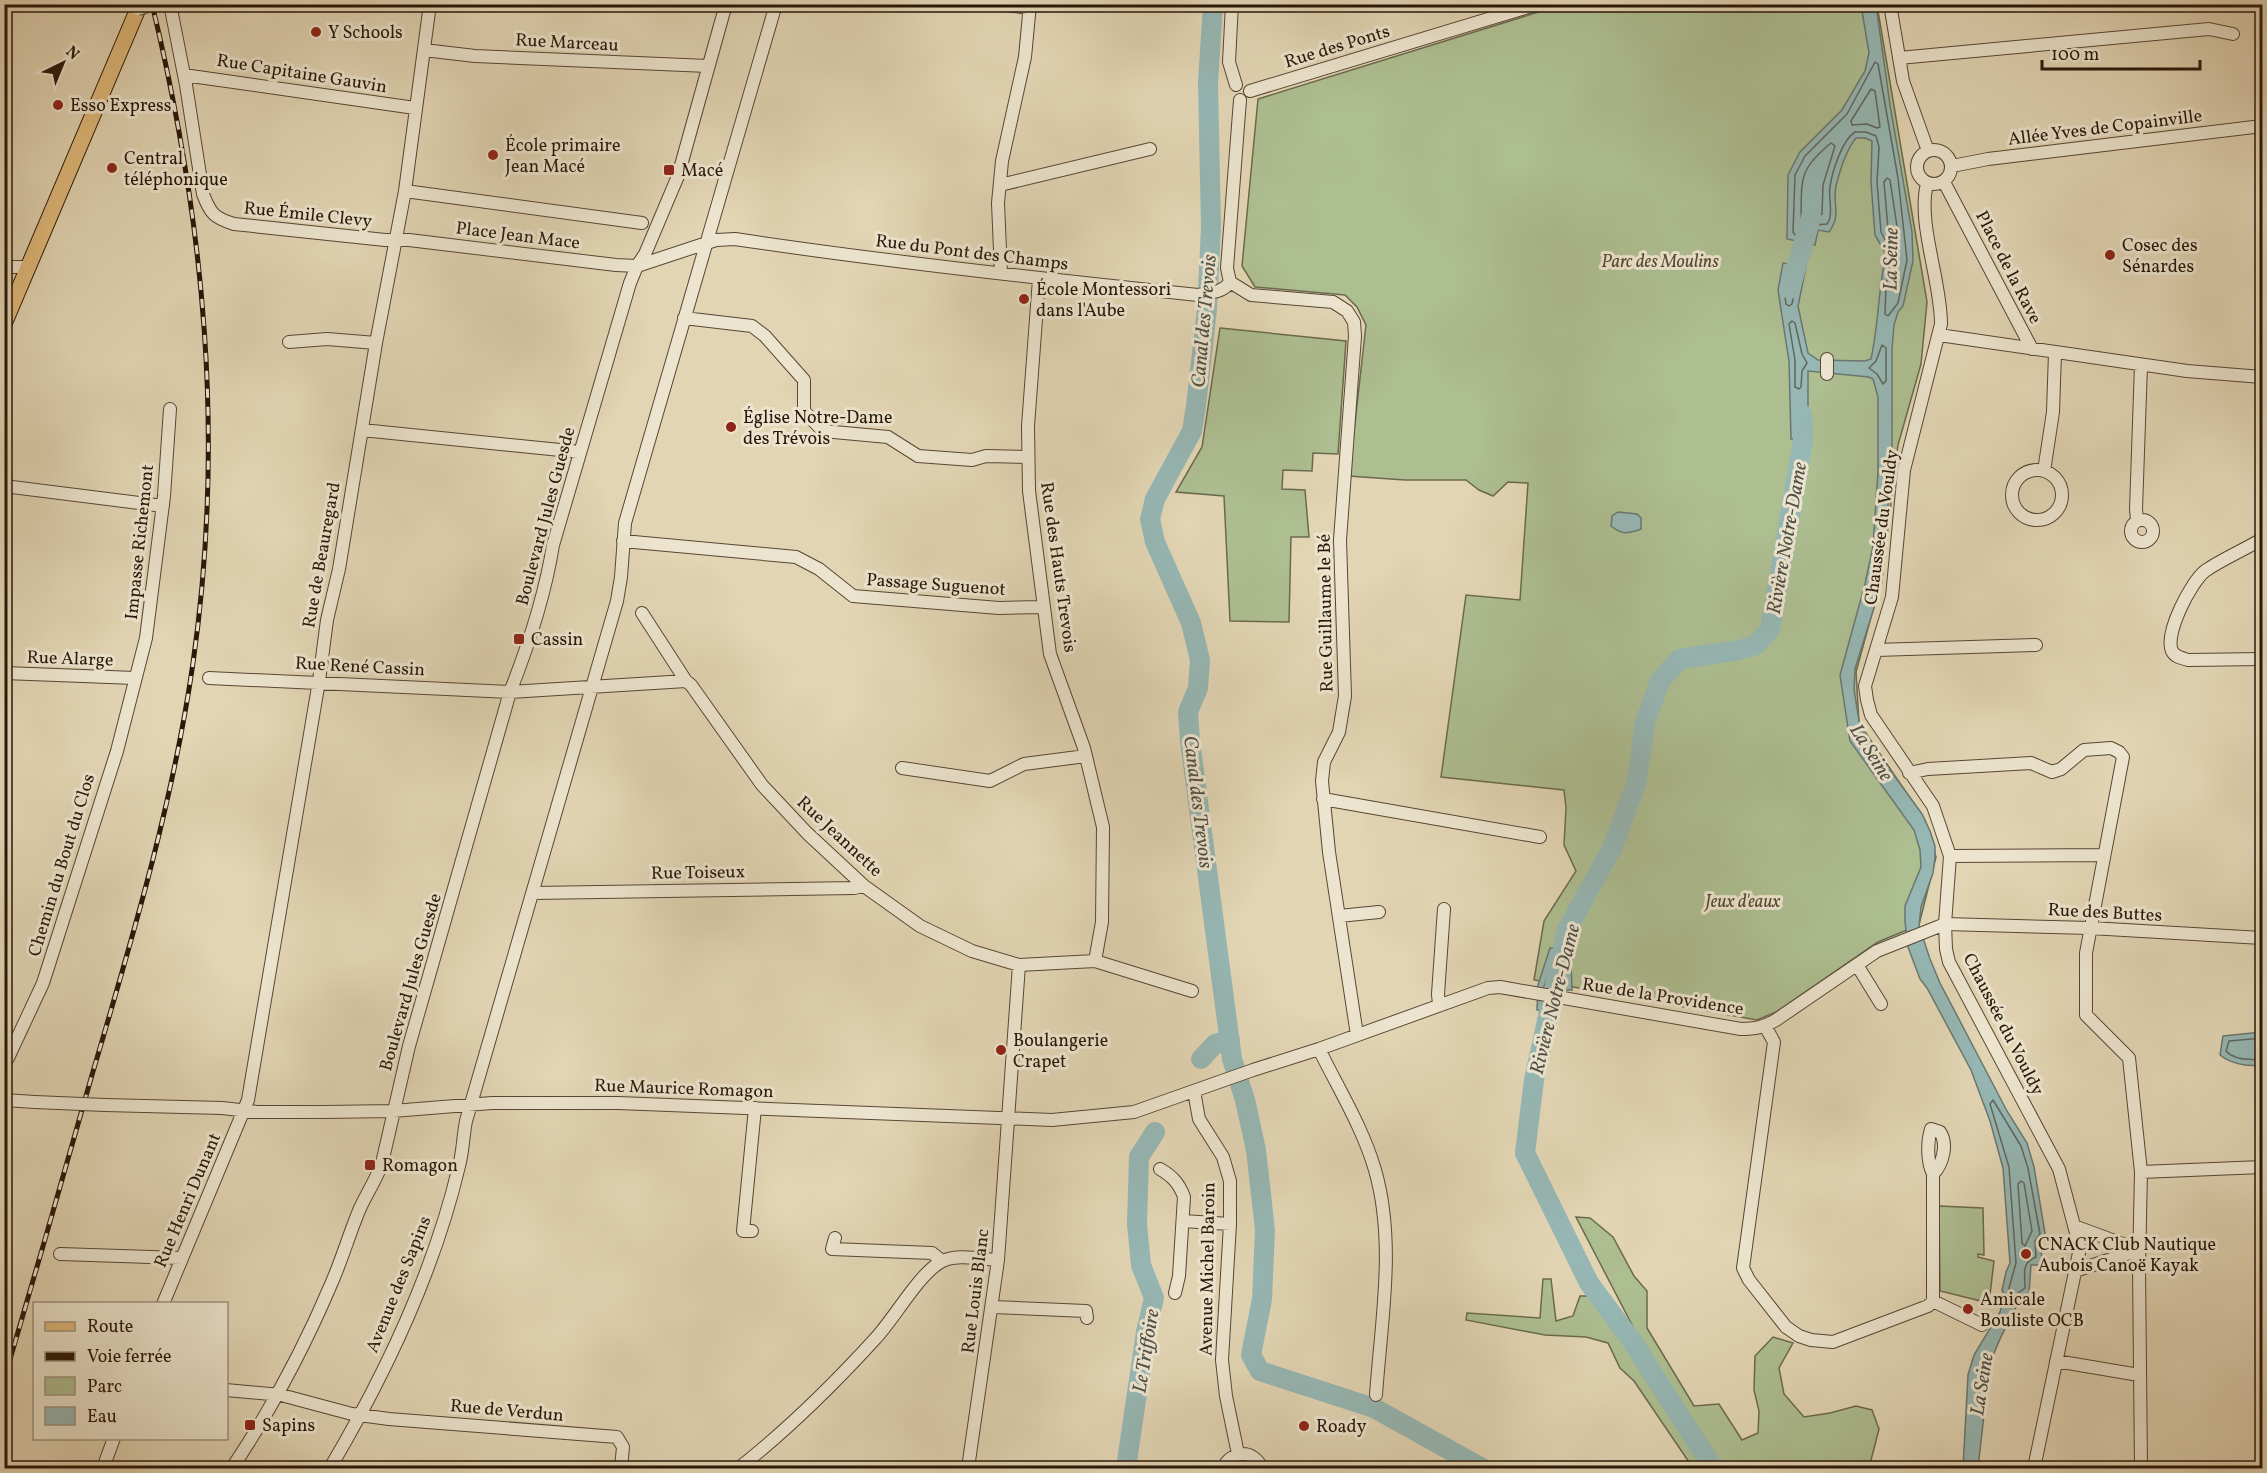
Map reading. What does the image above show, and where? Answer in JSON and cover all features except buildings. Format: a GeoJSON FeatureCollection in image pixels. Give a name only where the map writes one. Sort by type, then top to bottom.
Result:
{"type":"FeatureCollection","features":[{"type":"Feature","properties":{"kind":"main road"},"geometry":{"type":"LineString","coordinates":[[4,324],[128,31],[135,6]]}},
{"type":"Feature","properties":{"kind":"street"},"geometry":{"type":"LineString","coordinates":[[135,6],[155,4]]}},
{"type":"Feature","properties":{"kind":"street","name":"Rue de Beauregard"},"geometry":{"type":"LineString","coordinates":[[244,1111],[249,1100],[319,681],[327,620],[339,569],[376,343],[405,190],[430,4]]}},
{"type":"Feature","properties":{"kind":"street","name":"Boulevard Jules Guesde"},"geometry":{"type":"LineString","coordinates":[[276,1394],[332,1283],[364,1199],[378,1176],[391,1130],[393,1111],[409,1046],[510,692],[530,643],[549,572],[553,545],[580,452],[636,266],[645,254],[678,176],[726,4]]}},
{"type":"Feature","properties":{"kind":"street"},"geometry":{"type":"LineString","coordinates":[[472,1104],[619,593],[625,523],[776,4]]}},
{"type":"Feature","properties":{"kind":"street"},"geometry":{"type":"LineString","coordinates":[[1000,4],[1029,6],[1026,57],[1008,128],[998,203],[1001,273]]}},
{"type":"Feature","properties":{"kind":"street"},"geometry":{"type":"LineString","coordinates":[[1226,286],[1245,95],[1245,84],[1236,85],[1229,62],[1232,4]]}},
{"type":"Feature","properties":{"kind":"street","name":"Rue des Ponts"},"geometry":{"type":"LineString","coordinates":[[1245,95],[1538,4]]}},
{"type":"Feature","properties":{"kind":"street"},"geometry":{"type":"LineString","coordinates":[[1890,4],[1903,81],[1928,151]]}},
{"type":"Feature","properties":{"kind":"street","name":"Rue Émile Clevy"},"geometry":{"type":"LineString","coordinates":[[167,6],[184,75],[203,194],[209,210],[221,220],[234,224],[386,240],[395,239]]}},
{"type":"Feature","properties":{"kind":"street"},"geometry":{"type":"LineString","coordinates":[[1899,58],[2209,29],[2233,34]]}},
{"type":"Feature","properties":{"kind":"street","name":"Rue Marceau"},"geometry":{"type":"LineString","coordinates":[[424,50],[476,56],[708,66]]}},
{"type":"Feature","properties":{"kind":"street","name":"Rue Capitaine Gauvin"},"geometry":{"type":"LineString","coordinates":[[184,75],[415,108]]}},
{"type":"Feature","properties":{"kind":"street","name":"Allée Yves de Copainville"},"geometry":{"type":"LineString","coordinates":[[1952,166],[1989,159],[2262,126]]}},
{"type":"Feature","properties":{"kind":"street"},"geometry":{"type":"LineString","coordinates":[[1000,185],[1150,149]]}},
{"type":"Feature","properties":{"kind":"street"},"geometry":{"type":"LineString","coordinates":[[1936,150],[1944,153],[1952,166],[1950,175],[1939,184],[1927,184],[1917,171],[1917,163],[1921,155],[1928,151],[1936,150]]}},
{"type":"Feature","properties":{"kind":"street","name":"Place de la Rave"},"geometry":{"type":"LineString","coordinates":[[1944,182],[2032,350]]}},
{"type":"Feature","properties":{"kind":"street","name":"Chaussée du Vouldy"},"geometry":{"type":"LineString","coordinates":[[1927,184],[1923,208],[1941,303],[1939,335],[1904,470],[1895,583],[1865,686],[1866,700],[1880,730],[1933,806],[1950,856],[1945,924],[1949,962],[2059,1169],[2080,1248],[2034,1468]]}},
{"type":"Feature","properties":{"kind":"street","name":"Place Jean Mace"},"geometry":{"type":"LineString","coordinates":[[405,190],[642,223]]}},
{"type":"Feature","properties":{"kind":"street","name":"Place Jean Mace"},"geometry":{"type":"LineString","coordinates":[[395,239],[636,266]]}},
{"type":"Feature","properties":{"kind":"street","name":"Rue du Pont des Champs"},"geometry":{"type":"LineString","coordinates":[[636,266],[707,243],[735,239],[1039,279],[1198,295],[1226,286]]}},
{"type":"Feature","properties":{"kind":"street"},"geometry":{"type":"LineString","coordinates":[[4,267],[29,267]]}},
{"type":"Feature","properties":{"kind":"street","name":"Rue des Hauts Trevois"},"geometry":{"type":"LineString","coordinates":[[1039,279],[1028,426],[1029,491],[1050,654],[1086,756],[1103,826],[1102,922],[1095,961]]}},
{"type":"Feature","properties":{"kind":"street","name":"Rue Guillaume le Bé"},"geometry":{"type":"LineString","coordinates":[[1226,286],[1251,295],[1333,302],[1347,311],[1354,322],[1355,336],[1340,540],[1345,696],[1339,732],[1324,762],[1322,781],[1357,1035]]}},
{"type":"Feature","properties":{"kind":"street"},"geometry":{"type":"LineString","coordinates":[[684,318],[752,326],[765,336],[804,380],[804,411],[823,431],[888,437],[918,456],[972,460],[986,456],[1028,457]]}},
{"type":"Feature","properties":{"kind":"street","name":"Place de la Rave"},"geometry":{"type":"LineString","coordinates":[[1939,335],[2032,350]]}},
{"type":"Feature","properties":{"kind":"street"},"geometry":{"type":"LineString","coordinates":[[289,342],[327,339],[376,343]]}},
{"type":"Feature","properties":{"kind":"street"},"geometry":{"type":"LineString","coordinates":[[2032,350],[2219,375],[2262,377]]}},
{"type":"Feature","properties":{"kind":"street"},"geometry":{"type":"LineString","coordinates":[[2044,471],[2053,412],[2055,353]]}},
{"type":"Feature","properties":{"kind":"street"},"geometry":{"type":"LineString","coordinates":[[1827,359],[1827,374]]}},
{"type":"Feature","properties":{"kind":"street"},"geometry":{"type":"LineString","coordinates":[[2137,521],[2141,365]]}},
{"type":"Feature","properties":{"kind":"street","name":"Impasse Richemont"},"geometry":{"type":"LineString","coordinates":[[135,678],[146,638],[163,506],[170,408]]}},
{"type":"Feature","properties":{"kind":"street"},"geometry":{"type":"LineString","coordinates":[[362,430],[580,452]]}},
{"type":"Feature","properties":{"kind":"street"},"geometry":{"type":"LineString","coordinates":[[2044,471],[2057,480],[2061,487],[2061,503],[2052,516],[2037,520],[2028,519],[2015,508],[2012,492],[2015,484],[2027,472],[2044,471]]}},
{"type":"Feature","properties":{"kind":"street"},"geometry":{"type":"LineString","coordinates":[[4,486],[163,506]]}},
{"type":"Feature","properties":{"kind":"street"},"geometry":{"type":"LineString","coordinates":[[2262,539],[2206,571],[2194,582],[2184,598],[2170,645],[2173,653],[2179,658],[2188,660],[2262,659]]}},
{"type":"Feature","properties":{"kind":"street","name":"Passage Suguenot"},"geometry":{"type":"LineString","coordinates":[[623,541],[796,557],[819,569],[853,596],[999,608],[1044,607]]}},
{"type":"Feature","properties":{"kind":"street","name":"Rue Jeannette"},"geometry":{"type":"LineString","coordinates":[[642,613],[686,681],[762,785],[807,833],[864,886],[920,926],[972,951],[1019,965],[1095,961]]}},
{"type":"Feature","properties":{"kind":"street"},"geometry":{"type":"LineString","coordinates":[[1876,650],[2036,645]]}},
{"type":"Feature","properties":{"kind":"street","name":"Rue Alarge"},"geometry":{"type":"LineString","coordinates":[[4,673],[135,678]]}},
{"type":"Feature","properties":{"kind":"street","name":"Chemin du Bout du Clos"},"geometry":{"type":"LineString","coordinates":[[6,1058],[44,983],[117,751],[135,678]]}},
{"type":"Feature","properties":{"kind":"street","name":"Rue René Cassin"},"geometry":{"type":"LineString","coordinates":[[209,678],[319,681],[510,692],[686,681]]}},
{"type":"Feature","properties":{"kind":"street"},"geometry":{"type":"LineString","coordinates":[[1910,773],[1928,769],[2031,763],[2052,772],[2061,769],[2084,750],[2111,748],[2120,752],[2123,757],[2086,953],[2086,1015],[2129,1058],[2140,1172],[2141,1468]]}},
{"type":"Feature","properties":{"kind":"street"},"geometry":{"type":"LineString","coordinates":[[902,768],[990,781],[1024,764],[1086,756]]}},
{"type":"Feature","properties":{"kind":"street"},"geometry":{"type":"LineString","coordinates":[[1323,799],[1540,837]]}},
{"type":"Feature","properties":{"kind":"street"},"geometry":{"type":"LineString","coordinates":[[1950,856],[2103,855]]}},
{"type":"Feature","properties":{"kind":"street","name":"Rue Toiseux"},"geometry":{"type":"LineString","coordinates":[[532,893],[864,886]]}},
{"type":"Feature","properties":{"kind":"street"},"geometry":{"type":"LineString","coordinates":[[1439,1005],[1444,909]]}},
{"type":"Feature","properties":{"kind":"street"},"geometry":{"type":"LineString","coordinates":[[1339,916],[1379,912]]}},
{"type":"Feature","properties":{"kind":"street"},"geometry":{"type":"LineString","coordinates":[[1765,1026],[1877,951],[1945,924]]}},
{"type":"Feature","properties":{"kind":"street","name":"Rue des Buttes"},"geometry":{"type":"LineString","coordinates":[[1945,924],[2090,928],[2262,938]]}},
{"type":"Feature","properties":{"kind":"street"},"geometry":{"type":"LineString","coordinates":[[1095,961],[1192,991]]}},
{"type":"Feature","properties":{"kind":"street","name":"Rue Louis Blanc"},"geometry":{"type":"LineString","coordinates":[[968,1468],[998,1260],[1019,965]]}},
{"type":"Feature","properties":{"kind":"street"},"geometry":{"type":"LineString","coordinates":[[1857,965],[1881,1004]]}},
{"type":"Feature","properties":{"kind":"street","name":"Rue de la Providence"},"geometry":{"type":"LineString","coordinates":[[1254,1070],[1488,988],[1500,987],[1741,1029],[1765,1026],[1774,1042],[1743,1268],[1749,1280],[1786,1327],[1799,1336],[1811,1340],[1833,1342],[1928,1306],[1933,1301]]}},
{"type":"Feature","properties":{"kind":"street"},"geometry":{"type":"LineString","coordinates":[[1319,1049],[1363,1138],[1375,1171],[1381,1203],[1385,1235],[1385,1288],[1376,1395]]}},
{"type":"Feature","properties":{"kind":"street","name":"Rue Maurice Romagon"},"geometry":{"type":"LineString","coordinates":[[4,1100],[219,1108],[244,1111],[393,1111],[472,1104],[618,1103],[1052,1120],[1134,1112],[1254,1070]]}},
{"type":"Feature","properties":{"kind":"street","name":"Avenue Michel Baroin"},"geometry":{"type":"LineString","coordinates":[[1194,1091],[1199,1119],[1222,1156],[1230,1181],[1230,1224],[1222,1360],[1226,1396],[1238,1454]]}},
{"type":"Feature","properties":{"kind":"street","name":"Avenue des Sapins"},"geometry":{"type":"LineString","coordinates":[[330,1468],[361,1415],[403,1327],[429,1261],[459,1166],[465,1128],[472,1104]]}},
{"type":"Feature","properties":{"kind":"street"},"geometry":{"type":"LineString","coordinates":[[752,1231],[743,1231],[755,1108]]}},
{"type":"Feature","properties":{"kind":"street","name":"Rue Henri Dunant"},"geometry":{"type":"LineString","coordinates":[[164,1302],[244,1111]]}},
{"type":"Feature","properties":{"kind":"street"},"geometry":{"type":"LineString","coordinates":[[2140,1172],[2262,1167]]}},
{"type":"Feature","properties":{"kind":"street"},"geometry":{"type":"LineString","coordinates":[[1160,1169],[1171,1175],[1180,1185],[1184,1197],[1179,1276],[1175,1293]]}},
{"type":"Feature","properties":{"kind":"street"},"geometry":{"type":"LineString","coordinates":[[1933,1174],[1933,1301],[1982,1325]]}},
{"type":"Feature","properties":{"kind":"street"},"geometry":{"type":"LineString","coordinates":[[1183,1221],[1230,1224]]}},
{"type":"Feature","properties":{"kind":"street"},"geometry":{"type":"LineString","coordinates":[[2074,1226],[2139,1250]]}},
{"type":"Feature","properties":{"kind":"street"},"geometry":{"type":"LineString","coordinates":[[835,1238],[832,1249],[932,1253],[942,1261]]}},
{"type":"Feature","properties":{"kind":"street"},"geometry":{"type":"LineString","coordinates":[[2075,1271],[2139,1250]]}},
{"type":"Feature","properties":{"kind":"street"},"geometry":{"type":"LineString","coordinates":[[60,1254],[182,1258]]}},
{"type":"Feature","properties":{"kind":"street"},"geometry":{"type":"LineString","coordinates":[[739,1468],[847,1368],[876,1338],[930,1270],[942,1261],[956,1258],[998,1260]]}},
{"type":"Feature","properties":{"kind":"street"},"geometry":{"type":"LineString","coordinates":[[993,1307],[1086,1311],[1087,1318]]}},
{"type":"Feature","properties":{"kind":"street"},"geometry":{"type":"LineString","coordinates":[[2056,1361],[2139,1375]]}},
{"type":"Feature","properties":{"kind":"street"},"geometry":{"type":"LineString","coordinates":[[228,1390],[276,1394],[361,1415]]}},
{"type":"Feature","properties":{"kind":"street"},"geometry":{"type":"LineString","coordinates":[[232,1468],[276,1394]]}},
{"type":"Feature","properties":{"kind":"street","name":"Rue de Verdun"},"geometry":{"type":"LineString","coordinates":[[361,1415],[617,1437],[622,1447],[621,1468]]}},
{"type":"Feature","properties":{"kind":"street"},"geometry":{"type":"LineString","coordinates":[[103,1468],[113,1440]]}},
{"type":"Feature","properties":{"kind":"street"},"geometry":{"type":"LineString","coordinates":[[1223,1468],[1226,1462],[1238,1454],[1255,1458],[1262,1468]]}},
{"type":"Feature","properties":{"kind":"green space","name":"Parc des Moulins"},"geometry":{"type":"Polygon","coordinates":[[[1561,5],[1877,5],[1927,302],[1921,364],[1898,445],[1882,577],[1856,672],[1859,723],[1925,820],[1936,857],[1919,925],[1878,942],[1776,1012],[1757,1020],[1534,980],[1544,921],[1576,871],[1564,845],[1566,808],[1564,790],[1441,777],[1466,595],[1520,600],[1528,483],[1508,482],[1493,496],[1479,490],[1466,480],[1405,480],[1349,476],[1366,325],[1357,307],[1345,295],[1255,287],[1242,266],[1258,99],[1561,5]]]}},
{"type":"Feature","properties":{"kind":"green space"},"geometry":{"type":"Polygon","coordinates":[[[1220,328],[1346,341],[1338,454],[1313,453],[1312,471],[1283,470],[1282,489],[1305,490],[1309,537],[1291,537],[1289,622],[1230,621],[1224,496],[1176,492],[1202,447],[1220,328]]]}},
{"type":"Feature","properties":{"kind":"green space"},"geometry":{"type":"Polygon","coordinates":[[[1939,1206],[1983,1208],[1984,1255],[1978,1254],[1978,1257],[1994,1261],[1989,1303],[1940,1291],[1939,1206]]]}},
{"type":"Feature","properties":{"kind":"green space"},"geometry":{"type":"Polygon","coordinates":[[[1576,1217],[1590,1218],[1613,1237],[1634,1276],[1647,1291],[1647,1328],[1694,1406],[1719,1404],[1742,1440],[1758,1433],[1759,1411],[1754,1390],[1755,1356],[1773,1337],[1793,1343],[1779,1368],[1784,1394],[1804,1417],[1856,1406],[1872,1410],[1879,1429],[1869,1468],[1719,1468],[1643,1346],[1576,1217]]]}},
{"type":"Feature","properties":{"kind":"green space"},"geometry":{"type":"Polygon","coordinates":[[[1543,1279],[1551,1279],[1556,1321],[1573,1316],[1580,1296],[1594,1296],[1629,1344],[1677,1423],[1708,1468],[1693,1468],[1634,1381],[1620,1368],[1608,1343],[1586,1337],[1545,1335],[1466,1320],[1467,1313],[1540,1318],[1543,1279]]]}},
{"type":"Feature","properties":{"kind":"water","name":"La Seine"},"geometry":{"type":"Polygon","coordinates":[[[1861,5],[1876,5],[1890,105],[1912,232],[1913,261],[1903,306],[1898,312],[1894,325],[1892,456],[1882,582],[1855,669],[1854,689],[1859,721],[1864,734],[1922,814],[1930,831],[1935,846],[1935,858],[1933,873],[1921,907],[1919,926],[1940,983],[2007,1111],[2027,1143],[2034,1167],[2046,1239],[2041,1242],[2042,1265],[2031,1265],[2029,1293],[2022,1296],[2010,1318],[1987,1374],[1984,1386],[1987,1388],[1978,1468],[1963,1468],[1968,1375],[1974,1355],[2000,1312],[2005,1295],[2002,1290],[2010,1263],[2003,1168],[1990,1121],[1971,1070],[1920,979],[1908,947],[1905,906],[1921,867],[1920,850],[1914,830],[1850,741],[1840,675],[1873,546],[1878,471],[1878,397],[1873,379],[1869,377],[1808,371],[1808,439],[1791,439],[1789,361],[1778,290],[1783,263],[1806,267],[1798,306],[1808,353],[1818,360],[1865,361],[1871,359],[1886,254],[1875,235],[1871,182],[1872,141],[1856,138],[1846,154],[1836,186],[1835,220],[1829,232],[1818,230],[1815,245],[1787,239],[1788,175],[1800,152],[1842,110],[1865,71],[1869,53],[1861,5]]]}},
{"type":"Feature","properties":{"kind":"water"},"geometry":{"type":"Polygon","coordinates":[[[1618,512],[1637,514],[1641,518],[1641,529],[1625,533],[1615,529],[1611,526],[1612,516],[1618,512]]]}},
{"type":"Feature","properties":{"kind":"water"},"geometry":{"type":"Polygon","coordinates":[[[1550,948],[1576,950],[1571,962],[1572,990],[1562,990],[1557,1014],[1537,1010],[1538,985],[1550,948]]]}},
{"type":"Feature","properties":{"kind":"water"},"geometry":{"type":"Polygon","coordinates":[[[2262,1032],[2262,1065],[2240,1064],[2220,1055],[2223,1036],[2262,1032]]]}},
{"type":"Feature","properties":{"kind":"waterway","name":"Canal des Trevois"},"geometry":{"type":"LineString","coordinates":[[1213,4],[1208,82],[1211,228],[1207,309],[1196,406],[1192,431],[1155,499],[1150,519],[1155,542],[1191,623],[1200,660],[1198,688],[1188,712],[1190,741],[1232,1059],[1245,1100],[1256,1150],[1265,1230],[1262,1299],[1251,1355],[1260,1371],[1374,1408],[1482,1468]]}},
{"type":"Feature","properties":{"kind":"waterway","name":"Rivière Notre-Dame"},"geometry":{"type":"LineString","coordinates":[[1790,289],[1811,217]]}},
{"type":"Feature","properties":{"kind":"waterway","name":"Rivière Notre-Dame"},"geometry":{"type":"LineString","coordinates":[[1713,1468],[1632,1341],[1589,1283],[1525,1153],[1534,1080],[1567,930],[1613,846],[1637,781],[1645,722],[1661,679],[1680,659],[1739,650],[1756,645],[1770,629],[1803,441],[1802,414]]}},
{"type":"Feature","properties":{"kind":"waterway","name":"Le Triffoire"},"geometry":{"type":"LineString","coordinates":[[1201,1059],[1215,1044],[1230,1040]]}},
{"type":"Feature","properties":{"kind":"waterway","name":"Le Triffoire"},"geometry":{"type":"LineString","coordinates":[[1126,1468],[1146,1332],[1154,1298],[1141,1265],[1137,1224],[1139,1157],[1155,1132]]}},
{"type":"Feature","properties":{"kind":"railway"},"geometry":{"type":"LineString","coordinates":[[4,1380],[122,973],[163,819],[185,715],[203,579],[208,496],[208,414],[197,250],[185,168],[152,4]]}},
{"type":"Feature","properties":{"kind":"place","name":"Y Schools"},"geometry":{"type":"Point","coordinates":[316,32]}},
{"type":"Feature","properties":{"kind":"place","name":"Esso Express"},"geometry":{"type":"Point","coordinates":[58,105]}},
{"type":"Feature","properties":{"kind":"place","name":"École primaire Jean Macé"},"geometry":{"type":"Point","coordinates":[493,155]}},
{"type":"Feature","properties":{"kind":"place","name":"Central téléphonique"},"geometry":{"type":"Point","coordinates":[112,168]}},
{"type":"Feature","properties":{"kind":"place","name":"Macé"},"geometry":{"type":"Point","coordinates":[669,170]}},
{"type":"Feature","properties":{"kind":"place","name":"Cosec des Sénardes"},"geometry":{"type":"Point","coordinates":[2110,255]}},
{"type":"Feature","properties":{"kind":"place","name":"École Montessori dans l'Aube"},"geometry":{"type":"Point","coordinates":[1024,299]}},
{"type":"Feature","properties":{"kind":"place","name":"Église Notre-Dame des Trévois"},"geometry":{"type":"Point","coordinates":[731,427]}},
{"type":"Feature","properties":{"kind":"place","name":"Cassin"},"geometry":{"type":"Point","coordinates":[519,639]}},
{"type":"Feature","properties":{"kind":"place","name":"Boulangerie Crapet"},"geometry":{"type":"Point","coordinates":[1001,1050]}},
{"type":"Feature","properties":{"kind":"place","name":"Romagon"},"geometry":{"type":"Point","coordinates":[370,1165]}},
{"type":"Feature","properties":{"kind":"place","name":"CNACK Club Nautique Aubois Canoë Kayak"},"geometry":{"type":"Point","coordinates":[2026,1254]}},
{"type":"Feature","properties":{"kind":"place","name":"Amicale Bouliste OCB"},"geometry":{"type":"Point","coordinates":[1968,1309]}},
{"type":"Feature","properties":{"kind":"place","name":"Sapins"},"geometry":{"type":"Point","coordinates":[250,1425]}},
{"type":"Feature","properties":{"kind":"place","name":"Roady"},"geometry":{"type":"Point","coordinates":[1304,1426]}},
{"type":"Feature","properties":{"kind":"park label","name":"Jeux d'eaux"},"geometry":{"type":"Point","coordinates":[1743,901]}}]}
